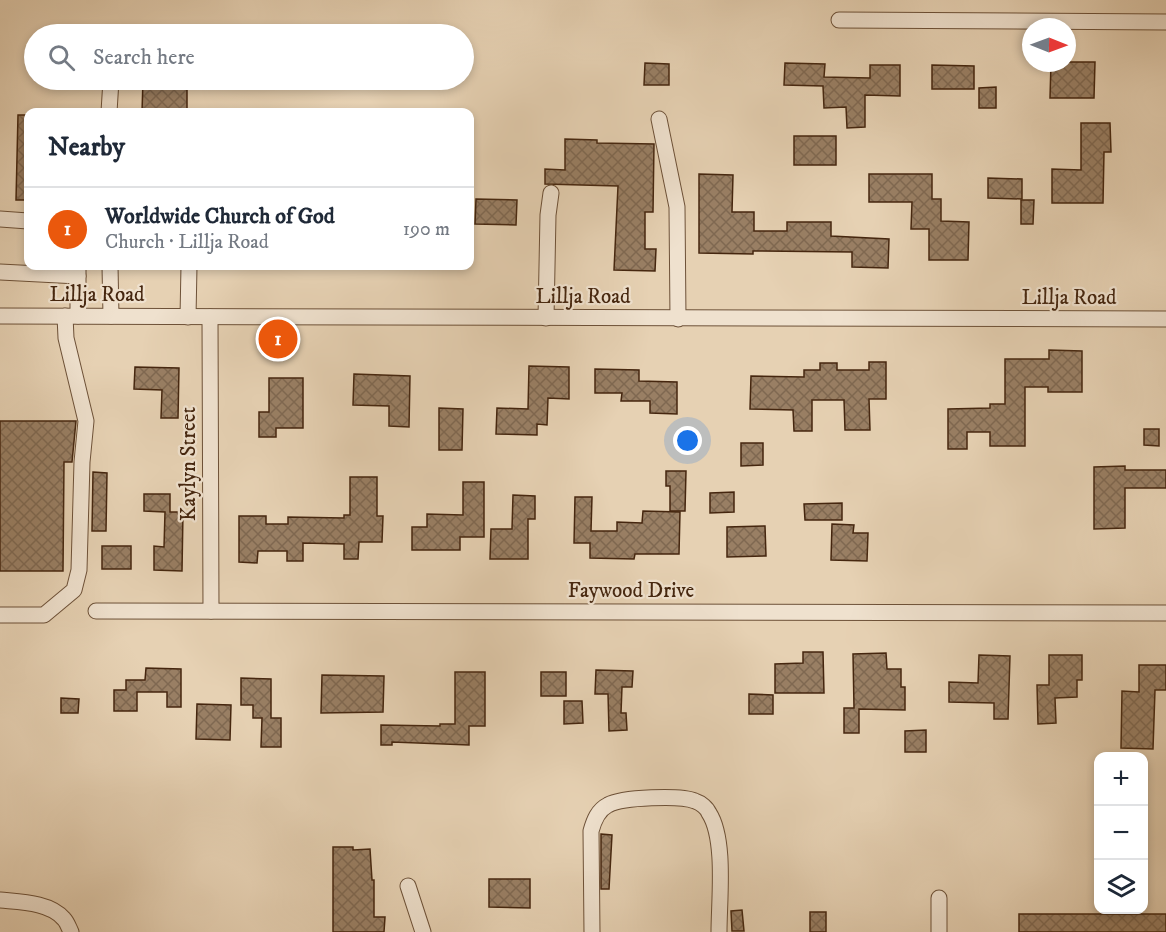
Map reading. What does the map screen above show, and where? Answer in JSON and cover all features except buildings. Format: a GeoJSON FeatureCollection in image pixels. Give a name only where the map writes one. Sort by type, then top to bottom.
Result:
{"type":"FeatureCollection","features":[{"type":"Feature","properties":{"kind":"street"},"geometry":{"type":"LineString","coordinates":[[839,20],[1166,22]]}},
{"type":"Feature","properties":{"kind":"street"},"geometry":{"type":"LineString","coordinates":[[109,108],[110,90]]}},
{"type":"Feature","properties":{"kind":"street"},"geometry":{"type":"LineString","coordinates":[[659,119],[677,207],[678,319]]}},
{"type":"Feature","properties":{"kind":"street"},"geometry":{"type":"LineString","coordinates":[[546,318],[548,216],[551,193]]}},
{"type":"Feature","properties":{"kind":"street"},"geometry":{"type":"LineString","coordinates":[[0,219],[24,221]]}},
{"type":"Feature","properties":{"kind":"street"},"geometry":{"type":"LineString","coordinates":[[110,270],[111,316]]}},
{"type":"Feature","properties":{"kind":"street"},"geometry":{"type":"LineString","coordinates":[[188,317],[189,270]]}},
{"type":"Feature","properties":{"kind":"street"},"geometry":{"type":"LineString","coordinates":[[0,272],[78,271],[72,316],[66,338],[86,421],[82,462],[79,570],[74,590],[44,615],[0,615]]}},
{"type":"Feature","properties":{"kind":"street","name":"Lillja Road"},"geometry":{"type":"LineString","coordinates":[[0,316],[1166,319]]}},
{"type":"Feature","properties":{"kind":"street","name":"Kaylyn Street"},"geometry":{"type":"LineString","coordinates":[[210,317],[211,612]]}},
{"type":"Feature","properties":{"kind":"street","name":"Faywood Drive"},"geometry":{"type":"LineString","coordinates":[[96,611],[1166,614]]}},
{"type":"Feature","properties":{"kind":"street"},"geometry":{"type":"LineString","coordinates":[[592,932],[591,831],[594,819],[605,806],[617,800],[652,798],[695,801],[707,809],[713,819],[719,839],[719,932]]}},
{"type":"Feature","properties":{"kind":"street"},"geometry":{"type":"LineString","coordinates":[[408,886],[423,932]]}},
{"type":"Feature","properties":{"kind":"street"},"geometry":{"type":"LineString","coordinates":[[939,898],[939,932]]}},
{"type":"Feature","properties":{"kind":"street"},"geometry":{"type":"LineString","coordinates":[[0,900],[49,909],[64,918],[70,932]]}},
{"type":"Feature","properties":{"kind":"place","name":"Worldwide Church of God"},"geometry":{"type":"Point","coordinates":[278,339]}}]}
